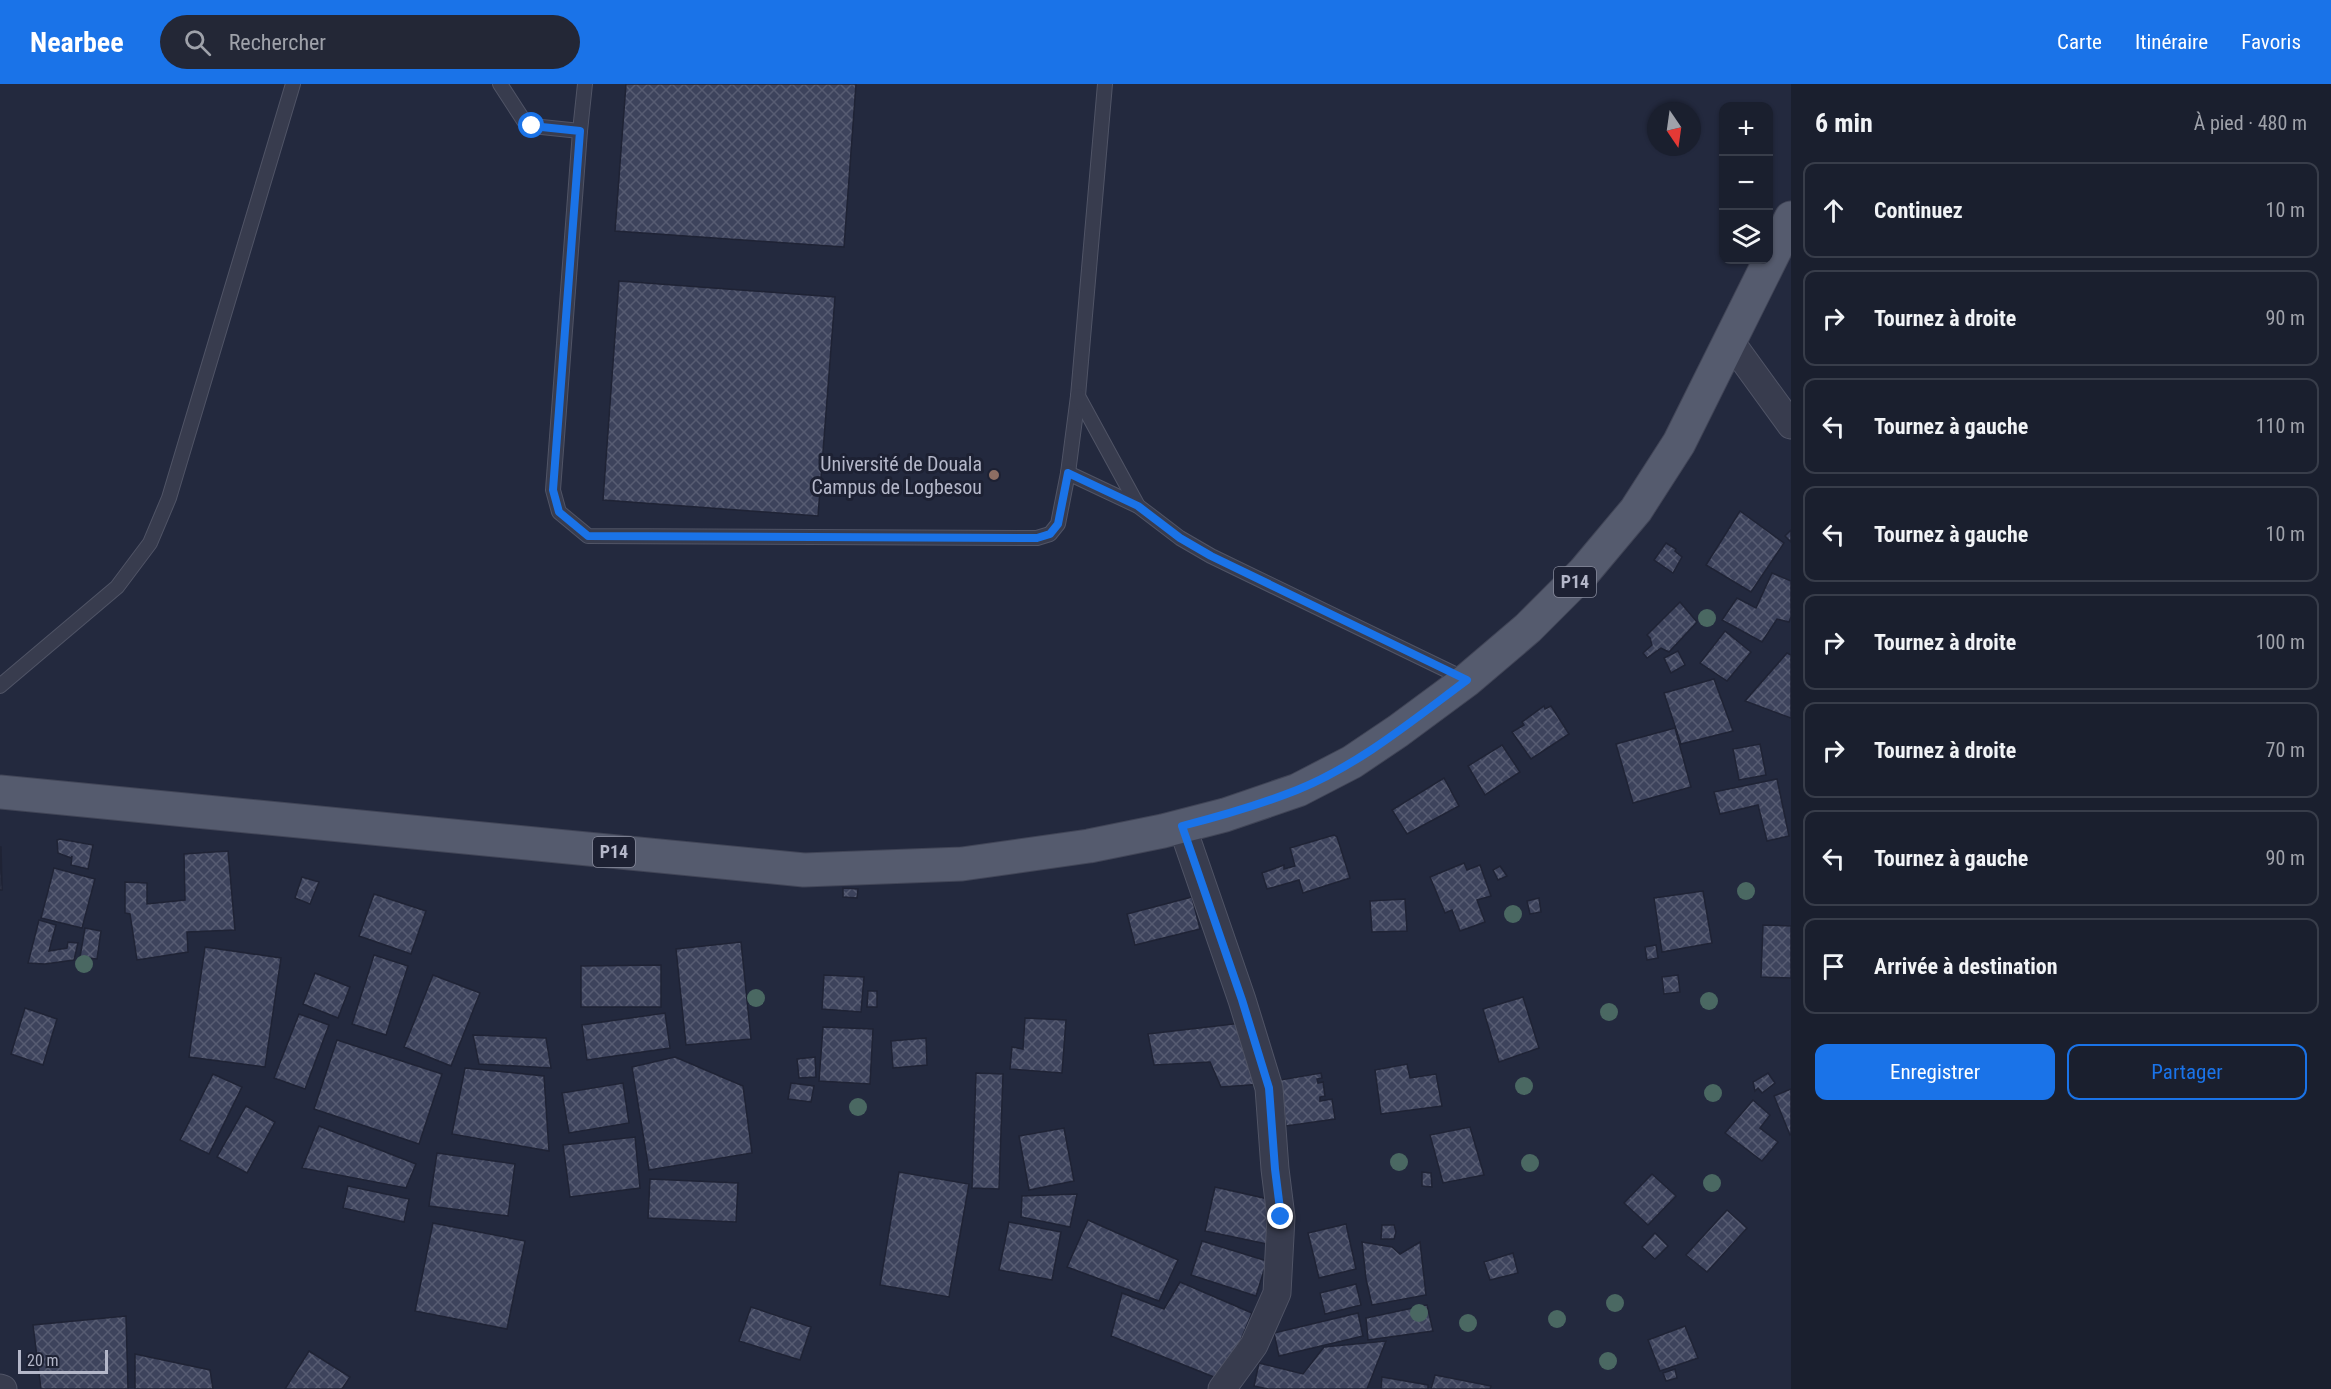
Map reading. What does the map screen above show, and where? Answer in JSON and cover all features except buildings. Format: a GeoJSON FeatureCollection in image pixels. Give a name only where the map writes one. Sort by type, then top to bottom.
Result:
{"type":"FeatureCollection","features":[{"type":"Feature","properties":{"kind":"main road","name":"P14"},"geometry":{"type":"LineString","coordinates":[[0,792],[804,870],[962,864],[1089,846],[1225,815],[1298,790],[1352,762],[1398,731],[1467,680],[1528,628],[1584,572],[1636,510],[1679,443],[1791,218]]}},
{"type":"Feature","properties":{"kind":"street"},"geometry":{"type":"LineString","coordinates":[[1730,340],[1791,425]]}},
{"type":"Feature","properties":{"kind":"street"},"geometry":{"type":"LineString","coordinates":[[1182,826],[1242,1000],[1269,1088],[1281,1217],[1277,1293],[1254,1346],[1222,1389]]}},
{"type":"Feature","properties":{"kind":"lane"},"geometry":{"type":"LineString","coordinates":[[0,687],[117,586],[150,543],[169,498],[293,84]]}},
{"type":"Feature","properties":{"kind":"lane"},"geometry":{"type":"LineString","coordinates":[[500,84],[524,121],[532,126],[580,131]]}},
{"type":"Feature","properties":{"kind":"lane"},"geometry":{"type":"LineString","coordinates":[[585,84],[553,490],[559,512],[588,536],[1037,538],[1050,534],[1058,524],[1068,473],[1078,396],[1105,84]]}},
{"type":"Feature","properties":{"kind":"lane"},"geometry":{"type":"LineString","coordinates":[[1078,396],[1138,506]]}},
{"type":"Feature","properties":{"kind":"lane"},"geometry":{"type":"LineString","coordinates":[[1068,473],[1138,506],[1180,538],[1211,556],[1467,680]]}},
{"type":"Feature","properties":{"kind":"place","name":"Université de Douala Campus de Logbesou"},"geometry":{"type":"Point","coordinates":[994,475]}},
{"type":"Feature","properties":{"kind":"route"},"geometry":{"type":"LineString","coordinates":[[532,126],[580,131],[553,490],[559,512],[588,536],[1037,538],[1050,534],[1058,524],[1068,473],[1138,506],[1180,538],[1211,556],[1467,680],[1352,762],[1298,790],[1225,815],[1182,826],[1242,1000],[1269,1088],[1281,1217]]}}]}
